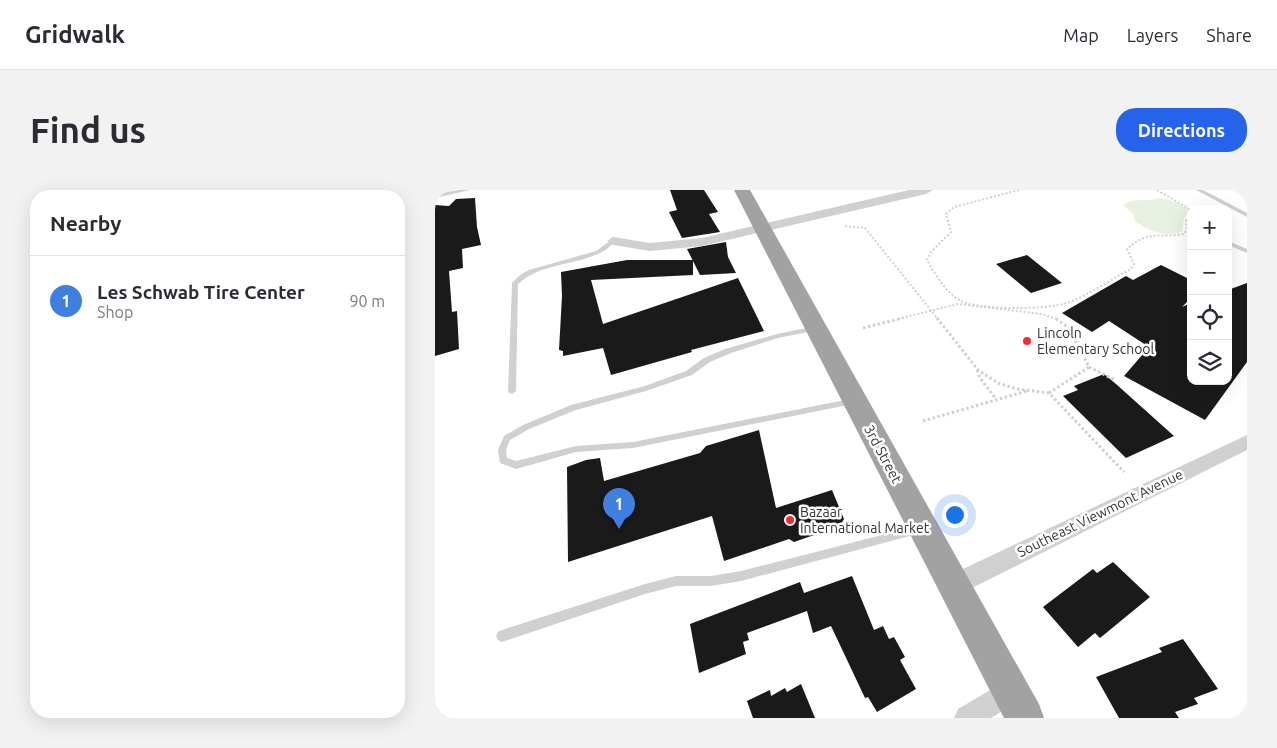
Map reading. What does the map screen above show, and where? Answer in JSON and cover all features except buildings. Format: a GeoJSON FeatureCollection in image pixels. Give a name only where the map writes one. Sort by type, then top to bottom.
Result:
{"type":"FeatureCollection","features":[{"type":"Feature","properties":{"kind":"highway","name":"3rd Street"},"geometry":{"type":"LineString","coordinates":[[742,190],[1018,704]]}},
{"type":"Feature","properties":{"kind":"street"},"geometry":{"type":"LineString","coordinates":[[613,241],[650,247],[702,242],[926,190]]}},
{"type":"Feature","properties":{"kind":"street","name":"Southeast Viewmont Avenue"},"geometry":{"type":"LineString","coordinates":[[954,585],[1247,442]]}},
{"type":"Feature","properties":{"kind":"street"},"geometry":{"type":"LineString","coordinates":[[967,718],[1018,704]]}},
{"type":"Feature","properties":{"kind":"lane"},"geometry":{"type":"LineString","coordinates":[[435,196],[467,190]]}},
{"type":"Feature","properties":{"kind":"lane"},"geometry":{"type":"LineString","coordinates":[[1199,190],[1247,215]]}},
{"type":"Feature","properties":{"kind":"lane"},"geometry":{"type":"LineString","coordinates":[[1221,201],[1222,205]]}},
{"type":"Feature","properties":{"kind":"lane"},"geometry":{"type":"LineString","coordinates":[[512,391],[515,283],[522,275],[535,270],[600,252],[613,241]]}},
{"type":"Feature","properties":{"kind":"lane"},"geometry":{"type":"LineString","coordinates":[[1232,245],[1247,251]]}},
{"type":"Feature","properties":{"kind":"lane"},"geometry":{"type":"LineString","coordinates":[[816,328],[769,338],[728,351],[707,360],[689,373],[646,388],[573,407],[526,427],[507,438],[502,450],[503,460],[516,465],[577,449],[633,445],[855,401]]}},
{"type":"Feature","properties":{"kind":"lane"},"geometry":{"type":"LineString","coordinates":[[502,636],[676,581],[711,581],[741,576],[923,528]]}},
{"type":"Feature","properties":{"kind":"path"},"geometry":{"type":"LineString","coordinates":[[1019,190],[954,207],[946,214],[951,232],[949,237],[931,252],[927,260],[948,288],[960,300],[1029,308],[1047,308],[1066,304],[1131,269],[1134,264],[1127,249],[1136,239],[1147,235],[1172,236],[1183,234],[1187,229]]}},
{"type":"Feature","properties":{"kind":"path"},"geometry":{"type":"LineString","coordinates":[[1157,190],[1187,208]]}},
{"type":"Feature","properties":{"kind":"path"},"geometry":{"type":"LineString","coordinates":[[841,226],[865,228],[977,370],[980,378],[995,399]]}},
{"type":"Feature","properties":{"kind":"path"},"geometry":{"type":"LineString","coordinates":[[863,328],[958,304],[1054,317],[1069,328],[1089,367],[1115,380]]}},
{"type":"Feature","properties":{"kind":"path"},"geometry":{"type":"LineString","coordinates":[[1049,393],[1089,367]]}},
{"type":"Feature","properties":{"kind":"path"},"geometry":{"type":"LineString","coordinates":[[977,370],[998,383],[1017,389],[1049,393],[1124,472]]}},
{"type":"Feature","properties":{"kind":"path"},"geometry":{"type":"LineString","coordinates":[[923,421],[1030,390]]}},
{"type":"Feature","properties":{"kind":"green space"},"geometry":{"type":"Polygon","coordinates":[[[1162,198],[1176,202],[1187,209],[1182,232],[1163,234],[1152,231],[1135,221],[1134,215],[1123,205],[1133,201],[1162,198]]]}},
{"type":"Feature","properties":{"kind":"place","name":"Lincoln Elementary School"},"geometry":{"type":"Point","coordinates":[1027,341]}},
{"type":"Feature","properties":{"kind":"place","name":"Bazaar International Market"},"geometry":{"type":"Point","coordinates":[790,520]}},
{"type":"Feature","properties":{"kind":"place","name":"Les Schwab Tire Center"},"geometry":{"type":"Point","coordinates":[619,529]}}]}
